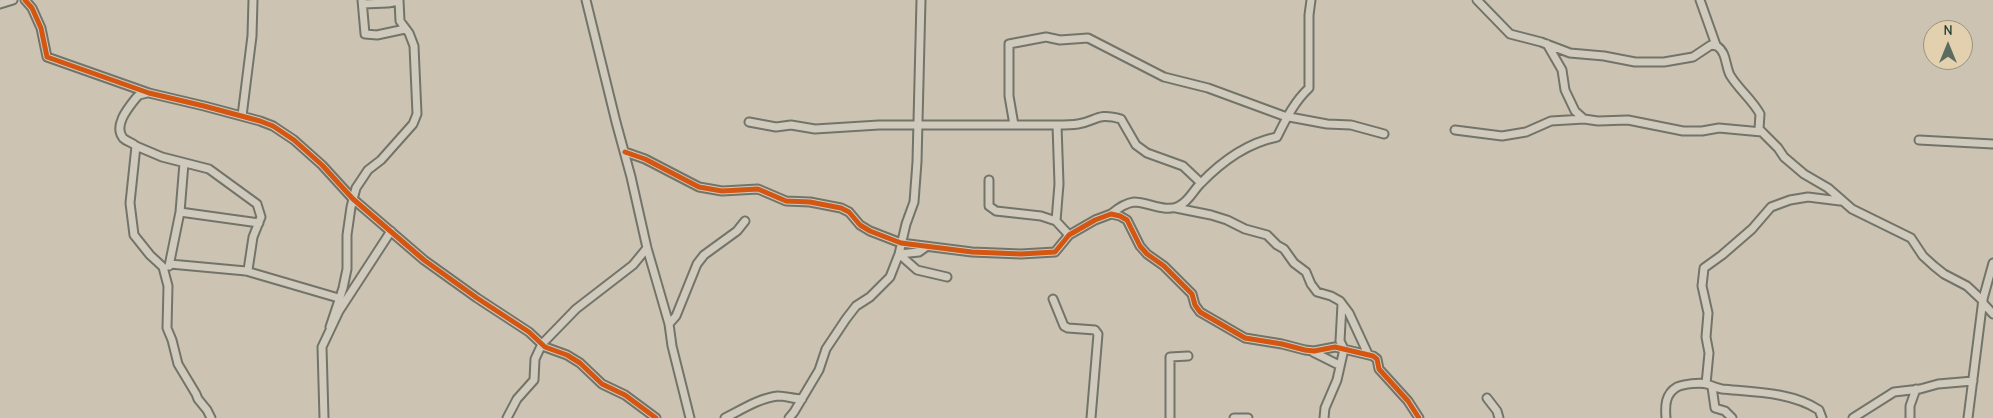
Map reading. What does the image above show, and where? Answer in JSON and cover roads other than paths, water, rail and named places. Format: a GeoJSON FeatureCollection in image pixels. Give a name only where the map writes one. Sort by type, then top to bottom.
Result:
{"type":"FeatureCollection","features":[{"type":"Feature","properties":{"kind":"street"},"geometry":{"type":"LineString","coordinates":[[0,4],[13,0]]}},
{"type":"Feature","properties":{"kind":"street"},"geometry":{"type":"LineString","coordinates":[[242,116],[252,36],[253,0]]}},
{"type":"Feature","properties":{"kind":"street"},"geometry":{"type":"LineString","coordinates":[[586,0],[625,152],[647,248],[669,324],[672,346],[690,418]]}},
{"type":"Feature","properties":{"kind":"street"},"geometry":{"type":"LineString","coordinates":[[789,418],[820,370],[826,349],[844,322],[856,306],[870,297],[890,277],[899,254],[906,224],[914,202],[922,0]]}},
{"type":"Feature","properties":{"kind":"street"},"geometry":{"type":"LineString","coordinates":[[1176,208],[1190,198],[1201,183],[1231,157],[1248,146],[1263,140],[1277,138],[1297,99],[1309,88],[1310,14],[1312,0]]}},
{"type":"Feature","properties":{"kind":"street"},"geometry":{"type":"LineString","coordinates":[[1477,0],[1510,34],[1547,44],[1570,53],[1644,62],[1687,59],[1699,54],[1711,45],[1716,45]]}},
{"type":"Feature","properties":{"kind":"street"},"geometry":{"type":"LineString","coordinates":[[1700,0],[1716,45],[1724,54],[1730,74],[1760,114],[1760,129],[1784,157],[1809,178],[1828,188],[1841,201],[1864,216],[1912,238],[1923,256],[1944,274],[1967,286],[1983,301],[1993,314]]}},
{"type":"Feature","properties":{"kind":"street"},"geometry":{"type":"LineString","coordinates":[[24,1],[32,8],[41,28],[47,57],[149,93],[242,116],[273,126],[294,140],[322,165],[353,199],[431,265],[529,332],[548,349],[567,355],[580,363],[602,384],[625,395],[656,418]]}},
{"type":"Feature","properties":{"kind":"street"},"geometry":{"type":"LineString","coordinates":[[324,418],[322,347],[343,288],[347,270],[346,244],[356,188],[368,170],[387,154],[416,119],[418,105],[416,60],[412,38],[406,29],[400,22],[399,1],[363,2],[364,30],[366,35],[377,35],[406,29]]}},
{"type":"Feature","properties":{"kind":"street"},"geometry":{"type":"LineString","coordinates":[[1014,125],[1009,96],[1009,44],[1046,37],[1060,40],[1088,38],[1164,77],[1208,88],[1287,117],[1327,124],[1351,125],[1384,134]]}},
{"type":"Feature","properties":{"kind":"street"},"geometry":{"type":"LineString","coordinates":[[1547,44],[1562,70],[1565,90],[1575,111],[1584,119]]}},
{"type":"Feature","properties":{"kind":"street"},"geometry":{"type":"LineString","coordinates":[[149,93],[144,92],[136,98],[120,124],[121,134],[136,146],[162,157],[209,169],[257,204],[260,214],[259,223],[253,237],[248,270],[246,271]]}},
{"type":"Feature","properties":{"kind":"street"},"geometry":{"type":"LineString","coordinates":[[749,122],[815,129],[842,126],[1057,125],[1079,124],[1096,117],[1111,116],[1121,119],[1136,145],[1147,153],[1184,166],[1201,183]]}},
{"type":"Feature","properties":{"kind":"street"},"geometry":{"type":"LineString","coordinates":[[1455,130],[1502,136],[1526,132],[1550,121],[1584,119],[1598,121],[1628,120],[1683,131],[1702,131],[1720,128],[1762,132]]}},
{"type":"Feature","properties":{"kind":"street"},"geometry":{"type":"LineString","coordinates":[[1056,221],[1058,184],[1057,125]]}},
{"type":"Feature","properties":{"kind":"street"},"geometry":{"type":"LineString","coordinates":[[1919,140],[1993,144]]}},
{"type":"Feature","properties":{"kind":"street"},"geometry":{"type":"LineString","coordinates":[[136,146],[130,203],[132,228],[134,235],[150,255],[160,263],[166,273],[168,286],[167,328],[178,364],[189,386],[212,418]]}},
{"type":"Feature","properties":{"kind":"street"},"geometry":{"type":"LineString","coordinates":[[625,152],[654,163],[699,186],[722,191],[758,189],[786,201],[810,202],[841,208],[849,212],[860,225],[870,231],[901,243],[972,252],[1030,254],[1055,252],[1069,235],[1095,220],[1134,202],[1211,215],[1245,229],[1264,233],[1284,249],[1294,263],[1306,272],[1317,292],[1331,296],[1342,304],[1349,313],[1368,354]]}},
{"type":"Feature","properties":{"kind":"street"},"geometry":{"type":"LineString","coordinates":[[166,273],[170,264],[180,212],[184,163]]}},
{"type":"Feature","properties":{"kind":"street"},"geometry":{"type":"LineString","coordinates":[[990,180],[989,206],[996,211],[1041,216],[1056,221],[1069,235]]}},
{"type":"Feature","properties":{"kind":"street"},"geometry":{"type":"LineString","coordinates":[[1732,418],[1725,411],[1715,408],[1709,386],[1709,353],[1706,337],[1708,313],[1702,286],[1704,268],[1752,229],[1771,207],[1790,200],[1808,197],[1841,201]]}},
{"type":"Feature","properties":{"kind":"street"},"geometry":{"type":"LineString","coordinates":[[180,212],[259,223]]}},
{"type":"Feature","properties":{"kind":"street"},"geometry":{"type":"LineString","coordinates":[[1111,214],[1127,220],[1140,246],[1147,254],[1164,266],[1192,294],[1200,312],[1245,338],[1309,351],[1340,365]]}},
{"type":"Feature","properties":{"kind":"street"},"geometry":{"type":"LineString","coordinates":[[669,324],[676,316],[697,264],[704,255],[737,231],[745,220]]}},
{"type":"Feature","properties":{"kind":"street"},"geometry":{"type":"LineString","coordinates":[[330,327],[391,231]]}},
{"type":"Feature","properties":{"kind":"street"},"geometry":{"type":"LineString","coordinates":[[899,254],[919,252],[926,246]]}},
{"type":"Feature","properties":{"kind":"street"},"geometry":{"type":"LineString","coordinates":[[507,418],[517,400],[534,380],[535,359],[542,344],[576,308],[633,265],[647,248]]}},
{"type":"Feature","properties":{"kind":"street"},"geometry":{"type":"LineString","coordinates":[[899,254],[916,270],[947,276]]}},
{"type":"Feature","properties":{"kind":"street"},"geometry":{"type":"LineString","coordinates":[[1968,418],[1983,301],[1993,263]]}},
{"type":"Feature","properties":{"kind":"street"},"geometry":{"type":"LineString","coordinates":[[170,264],[246,271],[335,297]]}},
{"type":"Feature","properties":{"kind":"street"},"geometry":{"type":"LineString","coordinates":[[1053,299],[1064,326],[1096,330],[1098,334],[1091,418]]}},
{"type":"Feature","properties":{"kind":"street"},"geometry":{"type":"LineString","coordinates":[[1324,418],[1325,408],[1337,380],[1344,349],[1340,341],[1342,304]]}},
{"type":"Feature","properties":{"kind":"street"},"geometry":{"type":"LineString","coordinates":[[1309,351],[1336,347],[1368,354],[1377,359],[1379,369],[1408,401],[1419,418]]}},
{"type":"Feature","properties":{"kind":"street"},"geometry":{"type":"LineString","coordinates":[[1170,418],[1170,357],[1188,356]]}},
{"type":"Feature","properties":{"kind":"street"},"geometry":{"type":"LineString","coordinates":[[1853,418],[1888,394],[1904,390],[1916,390],[1938,384],[1973,380]]}},
{"type":"Feature","properties":{"kind":"street"},"geometry":{"type":"LineString","coordinates":[[1666,418],[1666,400],[1676,388],[1709,386],[1793,398],[1820,410],[1822,418]]}},
{"type":"Feature","properties":{"kind":"street"},"geometry":{"type":"LineString","coordinates":[[1910,418],[1910,406],[1916,390]]}},
{"type":"Feature","properties":{"kind":"street"},"geometry":{"type":"LineString","coordinates":[[725,418],[748,406],[780,396],[802,399]]}},
{"type":"Feature","properties":{"kind":"street"},"geometry":{"type":"LineString","coordinates":[[1488,398],[1497,411],[1499,418]]}},
{"type":"Feature","properties":{"kind":"street"},"geometry":{"type":"LineString","coordinates":[[1234,418],[1248,418]]}}]}
